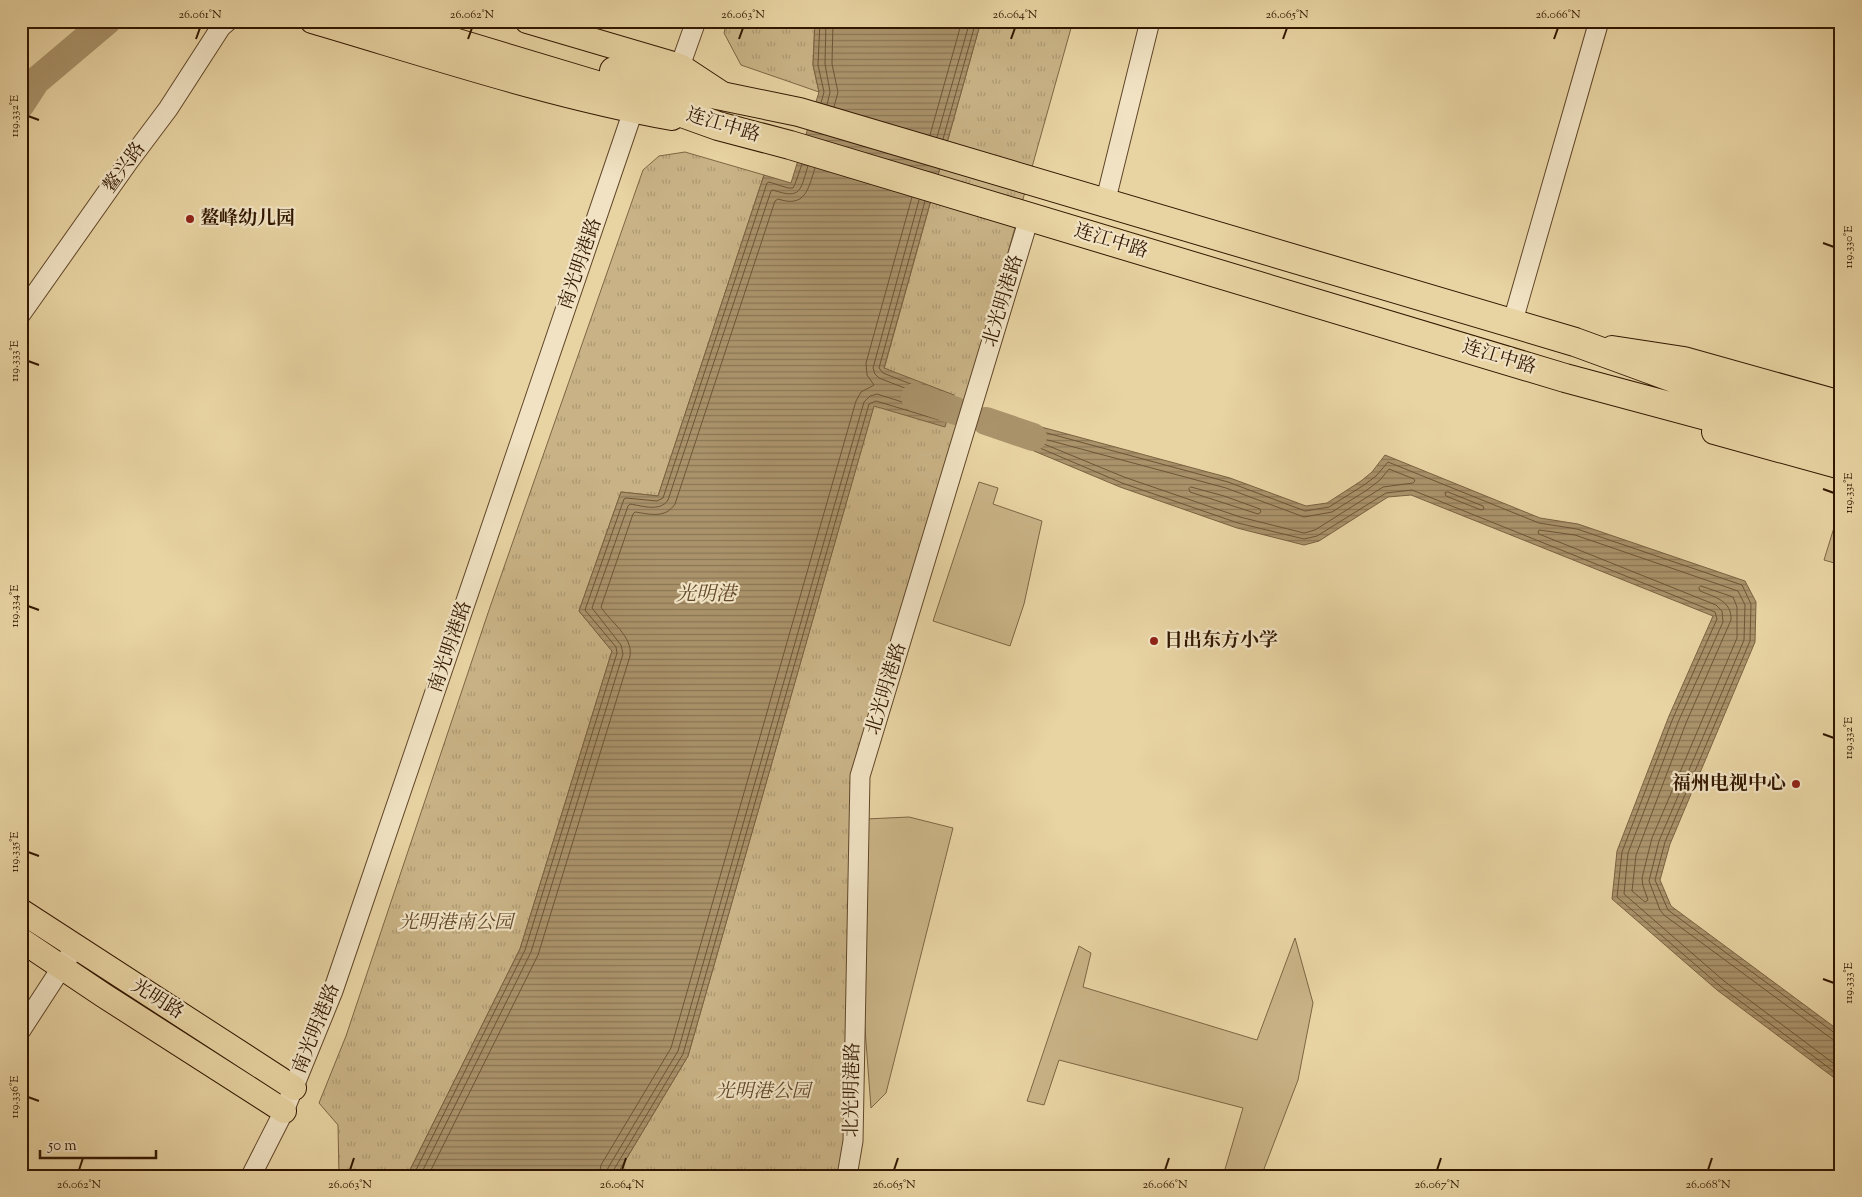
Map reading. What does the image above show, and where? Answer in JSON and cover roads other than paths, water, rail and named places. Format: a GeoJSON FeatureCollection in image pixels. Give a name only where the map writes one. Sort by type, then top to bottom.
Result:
{"type":"FeatureCollection","features":[{"type":"Feature","properties":{"kind":"highway","name":"连江中路"},"geometry":{"type":"LineString","coordinates":[[384,21],[639,97],[728,97],[799,112],[1576,342],[1674,392],[1841,452]]}},
{"type":"Feature","properties":{"kind":"highway","name":"连江中路"},"geometry":{"type":"LineString","coordinates":[[448,21],[639,97],[718,126],[790,144],[1029,218],[1565,378],[1674,392],[1841,426]]}},
{"type":"Feature","properties":{"kind":"main road"},"geometry":{"type":"LineString","coordinates":[[312,21],[537,87],[639,97]]}},
{"type":"Feature","properties":{"kind":"main road"},"geometry":{"type":"LineString","coordinates":[[527,21],[680,66],[728,97]]}},
{"type":"Feature","properties":{"kind":"main road"},"geometry":{"type":"LineString","coordinates":[[1576,342],[1684,359],[1841,403]]}},
{"type":"Feature","properties":{"kind":"main road"},"geometry":{"type":"LineString","coordinates":[[1565,378],[1666,418],[1841,467]]}},
{"type":"Feature","properties":{"kind":"main road","name":"光明路"},"geometry":{"type":"LineString","coordinates":[[21,911],[294,1088]]}},
{"type":"Feature","properties":{"kind":"main road","name":"光明路"},"geometry":{"type":"LineString","coordinates":[[21,940],[284,1111]]}},
{"type":"Feature","properties":{"kind":"street","name":"鳌兴路"},"geometry":{"type":"LineString","coordinates":[[21,314],[168,109],[221,27],[228,21]]}},
{"type":"Feature","properties":{"kind":"street"},"geometry":{"type":"LineString","coordinates":[[680,66],[696,21]]}},
{"type":"Feature","properties":{"kind":"street"},"geometry":{"type":"LineString","coordinates":[[1105,203],[1150,21]]}},
{"type":"Feature","properties":{"kind":"street"},"geometry":{"type":"LineString","coordinates":[[1512,324],[1599,21]]}},
{"type":"Feature","properties":{"kind":"street","name":"南光明港路"},"geometry":{"type":"LineString","coordinates":[[251,1176],[284,1111],[327,1009],[639,97]]}},
{"type":"Feature","properties":{"kind":"street","name":"北光明港路"},"geometry":{"type":"LineString","coordinates":[[847,1176],[853,1141],[860,776],[1029,218]]}},
{"type":"Feature","properties":{"kind":"street"},"geometry":{"type":"LineString","coordinates":[[21,1030],[75,947]]}},
{"type":"Feature","properties":{"kind":"water","name":"光明港"},"geometry":{"type":"Polygon","coordinates":[[[815,21],[981,21],[884,368],[954,395],[945,427],[874,406],[688,1056],[616,1176],[407,1176],[520,949],[612,651],[579,611],[621,492],[658,496],[764,175],[791,183],[819,92],[813,65],[815,21]]]}},
{"type":"Feature","properties":{"kind":"water"},"geometry":{"type":"Polygon","coordinates":[[[1008,418],[1230,478],[1306,506],[1327,503],[1372,472],[1385,455],[1540,518],[1578,524],[1745,581],[1756,602],[1755,642],[1670,844],[1660,880],[1671,906],[1841,1032],[1841,1083],[1717,990],[1612,899],[1617,851],[1669,716],[1713,616],[1411,495],[1388,497],[1319,541],[1304,545],[1237,528],[1120,487],[1003,438],[997,425],[1008,418]]]}},
{"type":"Feature","properties":{"kind":"waterway"},"geometry":{"type":"LineString","coordinates":[[21,104],[36,81],[107,21]]}},
{"type":"Feature","properties":{"kind":"waterway"},"geometry":{"type":"LineString","coordinates":[[915,397],[956,411]]}},
{"type":"Feature","properties":{"kind":"waterway"},"geometry":{"type":"LineString","coordinates":[[986,421],[1033,437]]}},
{"type":"Feature","properties":{"kind":"place","name":"鳌峰幼儿园"},"geometry":{"type":"Point","coordinates":[190,219]}},
{"type":"Feature","properties":{"kind":"place","name":"日出东方小学"},"geometry":{"type":"Point","coordinates":[1154,641]}},
{"type":"Feature","properties":{"kind":"place","name":"福州电视中心"},"geometry":{"type":"Point","coordinates":[1796,784]}},
{"type":"Feature","properties":{"kind":"park label","name":"光明港南公园"},"geometry":{"type":"Point","coordinates":[456,923]}},
{"type":"Feature","properties":{"kind":"park label","name":"光明港公园"},"geometry":{"type":"Point","coordinates":[763,1092]}}]}
